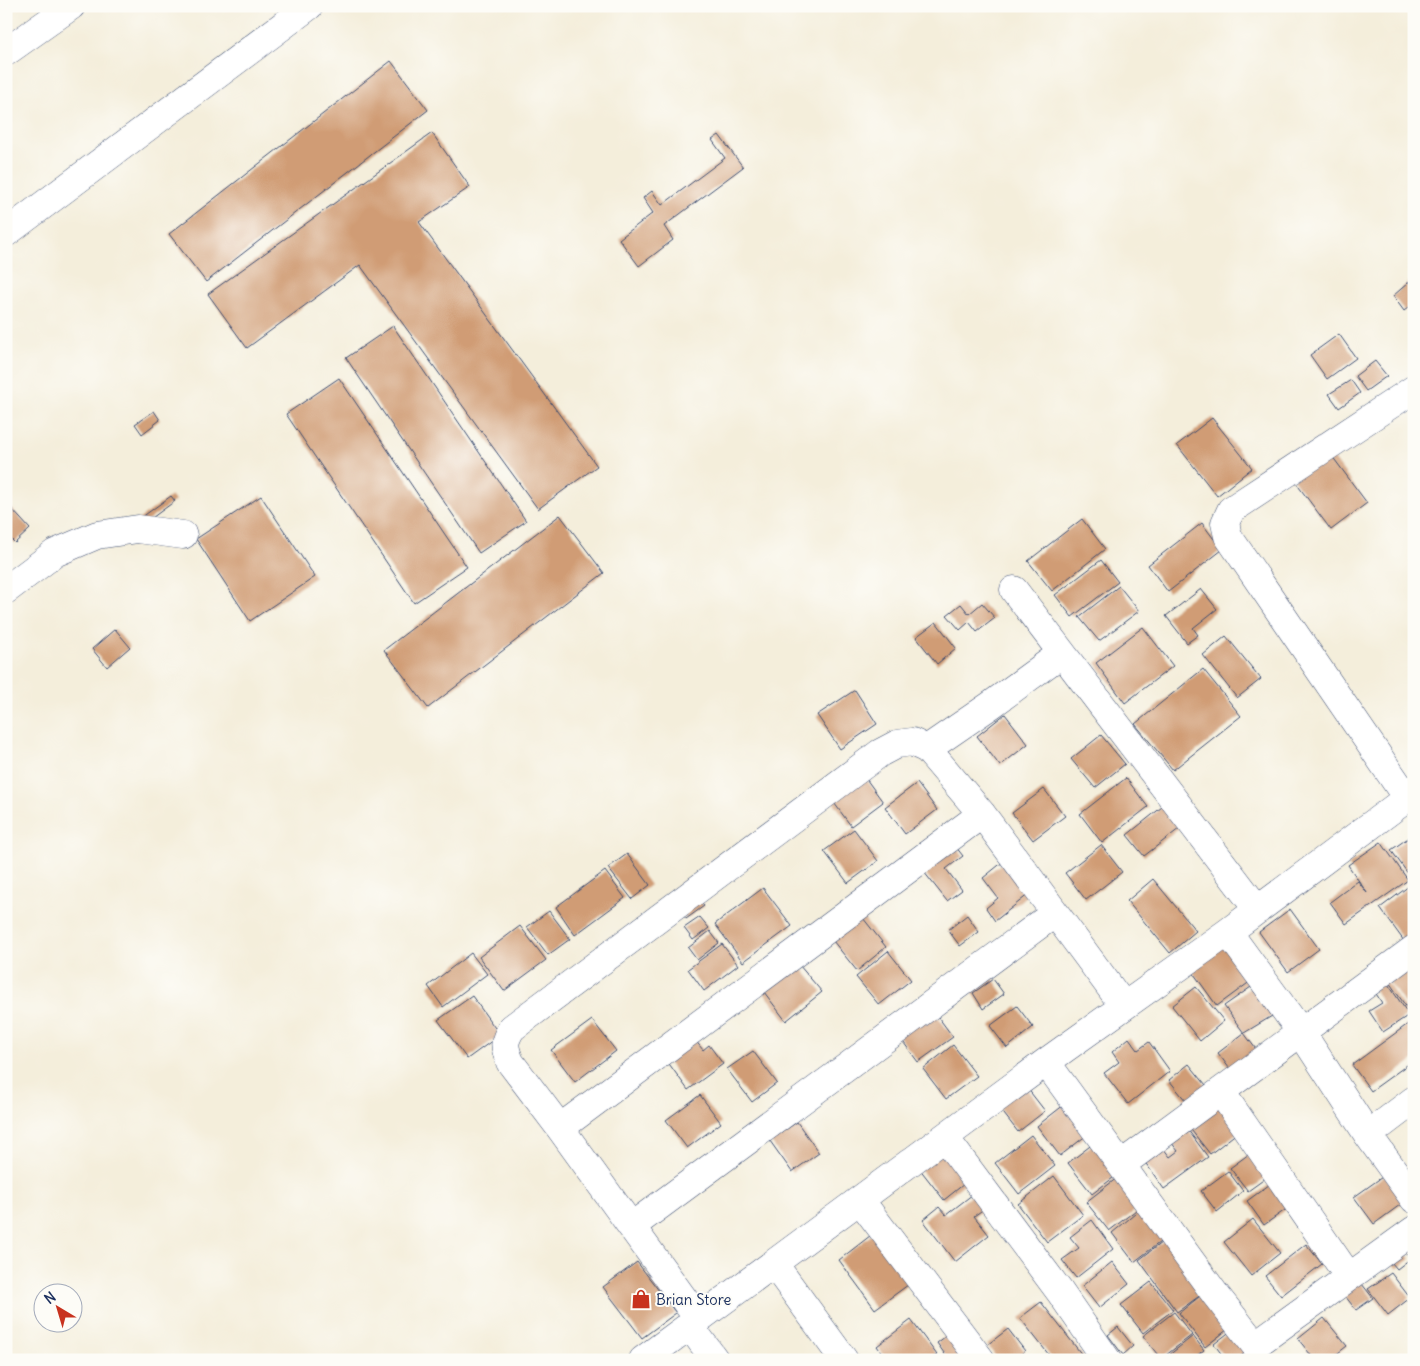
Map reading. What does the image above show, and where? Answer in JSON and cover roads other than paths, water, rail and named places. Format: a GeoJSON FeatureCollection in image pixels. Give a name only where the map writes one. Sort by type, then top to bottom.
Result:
{"type":"FeatureCollection","features":[{"type":"Feature","properties":{"kind":"street"},"geometry":{"type":"LineString","coordinates":[[6,52],[71,6]]}},
{"type":"Feature","properties":{"kind":"street"},"geometry":{"type":"LineString","coordinates":[[6,234],[309,6]]}},
{"type":"Feature","properties":{"kind":"street"},"geometry":{"type":"LineString","coordinates":[[643,1360],[1046,1062],[1258,910],[1411,795],[1228,536],[1225,523],[1231,510],[1414,389]]}},
{"type":"Feature","properties":{"kind":"street"},"geometry":{"type":"LineString","coordinates":[[6,590],[55,553],[97,535],[138,529],[183,535]]}},
{"type":"Feature","properties":{"kind":"street"},"geometry":{"type":"LineString","coordinates":[[1014,590],[1258,910]]}},
{"type":"Feature","properties":{"kind":"street"},"geometry":{"type":"LineString","coordinates":[[927,749],[1062,653]]}},
{"type":"Feature","properties":{"kind":"street"},"geometry":{"type":"LineString","coordinates":[[715,1360],[695,1323],[632,1226],[510,1062],[505,1050],[505,1040],[512,1028],[880,752],[898,744],[912,742],[927,749],[982,814],[1124,1006]]}},
{"type":"Feature","properties":{"kind":"street"},"geometry":{"type":"LineString","coordinates":[[560,1128],[982,814]]}},
{"type":"Feature","properties":{"kind":"street"},"geometry":{"type":"LineString","coordinates":[[632,1226],[1054,913]]}},
{"type":"Feature","properties":{"kind":"street"},"geometry":{"type":"LineString","coordinates":[[1228,932],[1301,1032],[1368,1135],[1414,1199]]}},
{"type":"Feature","properties":{"kind":"street"},"geometry":{"type":"LineString","coordinates":[[1122,1164],[1414,949]]}},
{"type":"Feature","properties":{"kind":"street"},"geometry":{"type":"LineString","coordinates":[[1046,1062],[1215,1294],[1255,1345],[1414,1230]]}},
{"type":"Feature","properties":{"kind":"street"},"geometry":{"type":"LineString","coordinates":[[1221,1092],[1349,1277]]}},
{"type":"Feature","properties":{"kind":"street"},"geometry":{"type":"LineString","coordinates":[[1368,1135],[1414,1100]]}},
{"type":"Feature","properties":{"kind":"street"},"geometry":{"type":"LineString","coordinates":[[945,1138],[1060,1292],[1107,1360]]}},
{"type":"Feature","properties":{"kind":"street"},"geometry":{"type":"LineString","coordinates":[[860,1200],[981,1360]]}},
{"type":"Feature","properties":{"kind":"street"},"geometry":{"type":"LineString","coordinates":[[774,1264],[844,1360]]}},
{"type":"Feature","properties":{"kind":"place","name":"Brian Store"},"geometry":{"type":"Point","coordinates":[641,1299]}}]}
